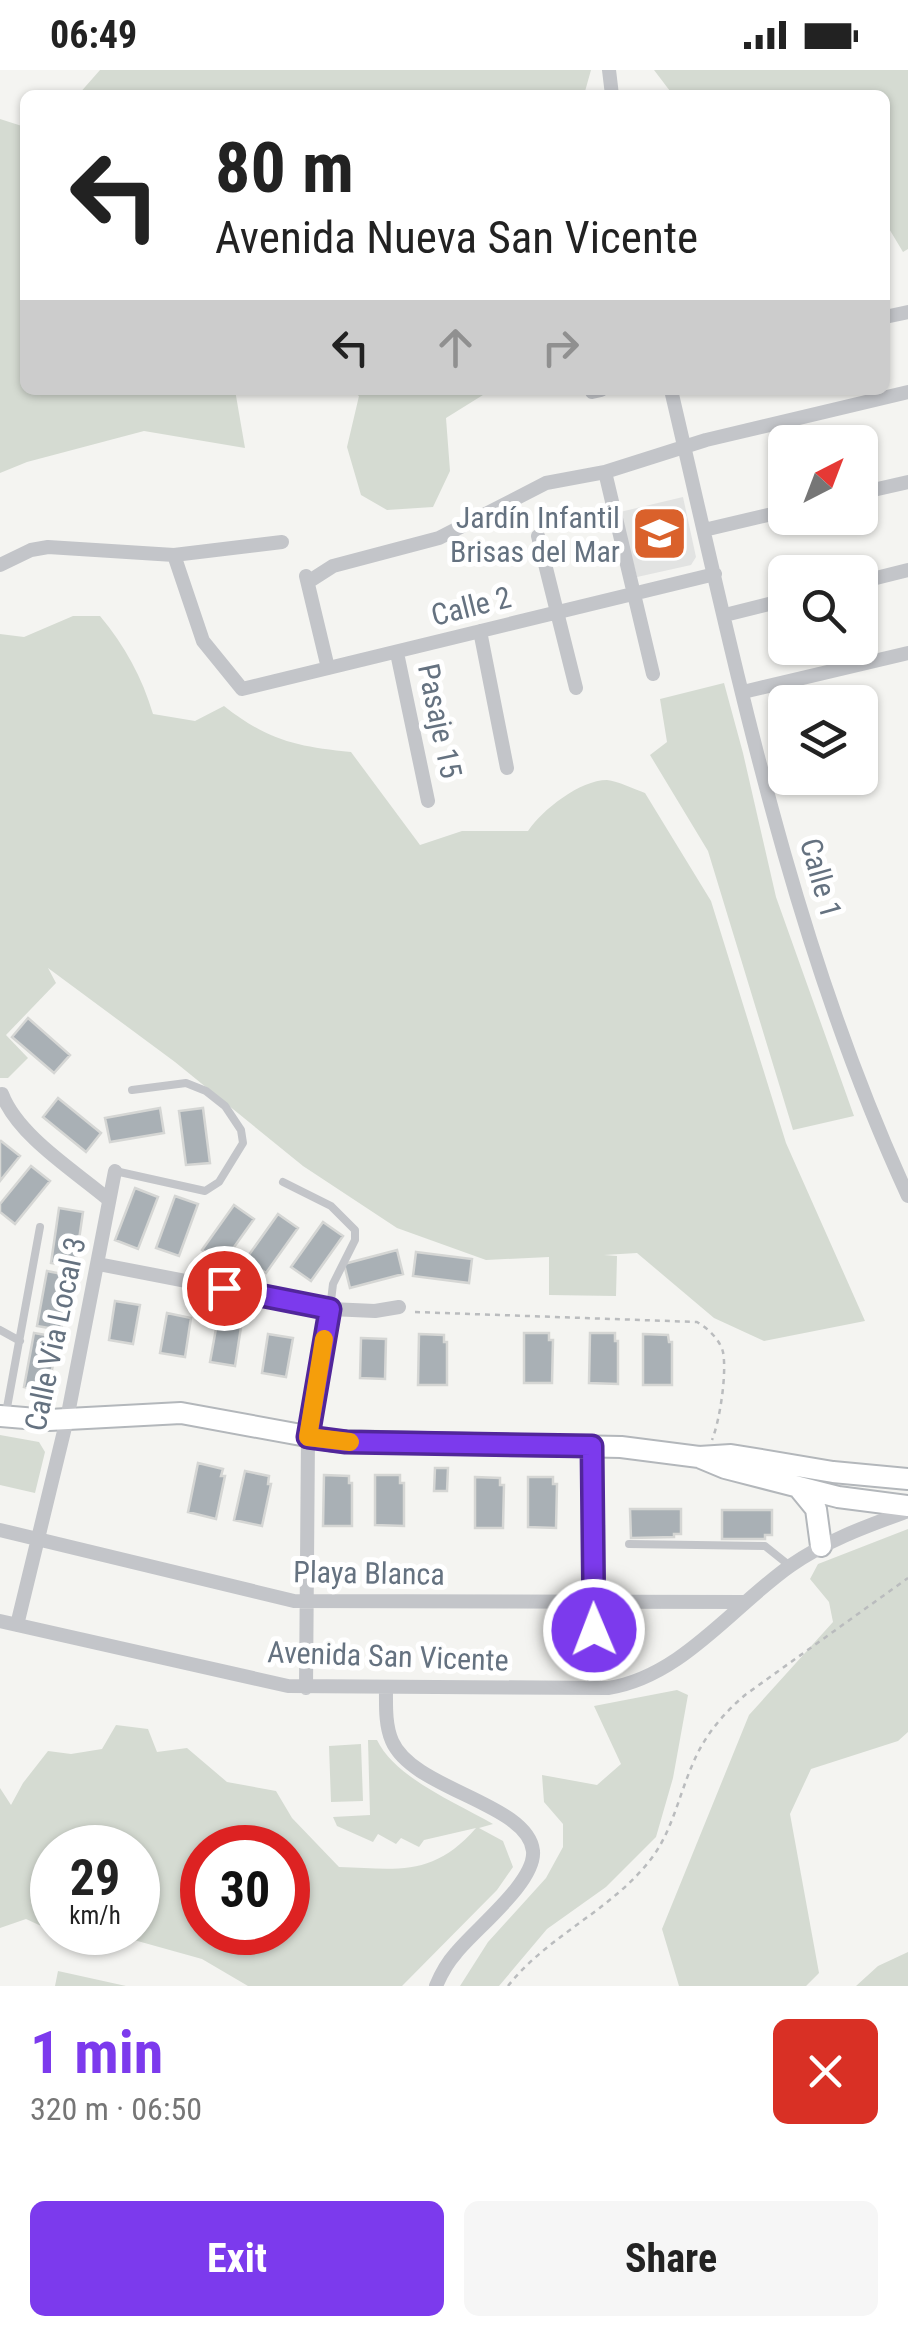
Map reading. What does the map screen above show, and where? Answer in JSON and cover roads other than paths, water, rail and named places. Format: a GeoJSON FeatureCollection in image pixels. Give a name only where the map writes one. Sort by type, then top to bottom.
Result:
{"type":"FeatureCollection","features":[{"type":"Feature","properties":{"kind":"street"},"geometry":{"type":"LineString","coordinates":[[328,668],[306,577],[333,566],[440,538],[546,482],[605,472],[706,440],[908,392]]}},
{"type":"Feature","properties":{"kind":"street","name":"Calle 1"},"geometry":{"type":"LineString","coordinates":[[672,395],[743,692],[824,986],[863,1094],[908,1196]]}},
{"type":"Feature","properties":{"kind":"street"},"geometry":{"type":"LineString","coordinates":[[605,472],[652,674]]}},
{"type":"Feature","properties":{"kind":"street"},"geometry":{"type":"LineString","coordinates":[[878,489],[908,482]]}},
{"type":"Feature","properties":{"kind":"street"},"geometry":{"type":"LineString","coordinates":[[704,530],[768,515]]}},
{"type":"Feature","properties":{"kind":"street"},"geometry":{"type":"LineString","coordinates":[[538,536],[576,688]]}},
{"type":"Feature","properties":{"kind":"street"},"geometry":{"type":"LineString","coordinates":[[0,565],[31,550],[48,547],[174,555],[282,542]]}},
{"type":"Feature","properties":{"kind":"street","name":"Calle 2"},"geometry":{"type":"LineString","coordinates":[[174,555],[203,640],[242,690],[715,574]]}},
{"type":"Feature","properties":{"kind":"street"},"geometry":{"type":"LineString","coordinates":[[878,578],[908,570]]}},
{"type":"Feature","properties":{"kind":"street"},"geometry":{"type":"LineString","coordinates":[[724,615],[768,604]]}},
{"type":"Feature","properties":{"kind":"street"},"geometry":{"type":"LineString","coordinates":[[480,631],[507,768]]}},
{"type":"Feature","properties":{"kind":"street","name":"Pasaje 15"},"geometry":{"type":"LineString","coordinates":[[398,653],[428,801]]}},
{"type":"Feature","properties":{"kind":"street"},"geometry":{"type":"LineString","coordinates":[[743,692],[908,653]]}},
{"type":"Feature","properties":{"kind":"street"},"geometry":{"type":"LineString","coordinates":[[2,1094],[25,1130],[110,1200]]}},
{"type":"Feature","properties":{"kind":"street","name":"Calle Via Local 3"},"geometry":{"type":"LineString","coordinates":[[16,1625],[66,1419],[114,1171]]}},
{"type":"Feature","properties":{"kind":"street"},"geometry":{"type":"LineString","coordinates":[[98,1264],[330,1309],[375,1311],[400,1307]]}},
{"type":"Feature","properties":{"kind":"street"},"geometry":{"type":"LineString","coordinates":[[306,1688],[308,1437],[330,1309]]}},
{"type":"Feature","properties":{"kind":"street"},"geometry":{"type":"LineString","coordinates":[[2,1417],[66,1419],[181,1413],[346,1442],[592,1446],[700,1457],[731,1454],[833,1472],[908,1479]]}},
{"type":"Feature","properties":{"kind":"street"},"geometry":{"type":"LineString","coordinates":[[592,1446],[594,1688]]}},
{"type":"Feature","properties":{"kind":"street"},"geometry":{"type":"LineString","coordinates":[[700,1457],[725,1468],[797,1486],[908,1508]]}},
{"type":"Feature","properties":{"kind":"street"},"geometry":{"type":"LineString","coordinates":[[797,1486],[816,1509],[820,1546]]}},
{"type":"Feature","properties":{"kind":"street","name":"Avenida San Vicente"},"geometry":{"type":"LineString","coordinates":[[0,1620],[266,1683],[306,1688],[622,1686],[650,1676],[820,1546],[908,1508]]}},
{"type":"Feature","properties":{"kind":"street","name":"Playa Blanca"},"geometry":{"type":"LineString","coordinates":[[0,1530],[282,1600],[745,1602]]}},
{"type":"Feature","properties":{"kind":"street"},"geometry":{"type":"LineString","coordinates":[[386,1688],[389,1733],[403,1758],[514,1822],[527,1834],[533,1850],[526,1876],[456,1952],[436,1986]]}},
{"type":"Feature","properties":{"kind":"lane"},"geometry":{"type":"LineString","coordinates":[[114,1171],[205,1190],[220,1182],[243,1144],[241,1130],[225,1106],[206,1091],[186,1083],[132,1090]]}},
{"type":"Feature","properties":{"kind":"lane"},"geometry":{"type":"LineString","coordinates":[[284,1182],[331,1206],[355,1230],[355,1240],[333,1284],[330,1309]]}},
{"type":"Feature","properties":{"kind":"lane"},"geometry":{"type":"LineString","coordinates":[[2,1417],[40,1227]]}},
{"type":"Feature","properties":{"kind":"lane"},"geometry":{"type":"LineString","coordinates":[[0,1330],[20,1341]]}},
{"type":"Feature","properties":{"kind":"lane"},"geometry":{"type":"LineString","coordinates":[[629,1544],[765,1546],[790,1566]]}},
{"type":"Feature","properties":{"kind":"place","name":"Jardín Infantil Brisas del Mar"},"geometry":{"type":"Point","coordinates":[659,534]}}]}
